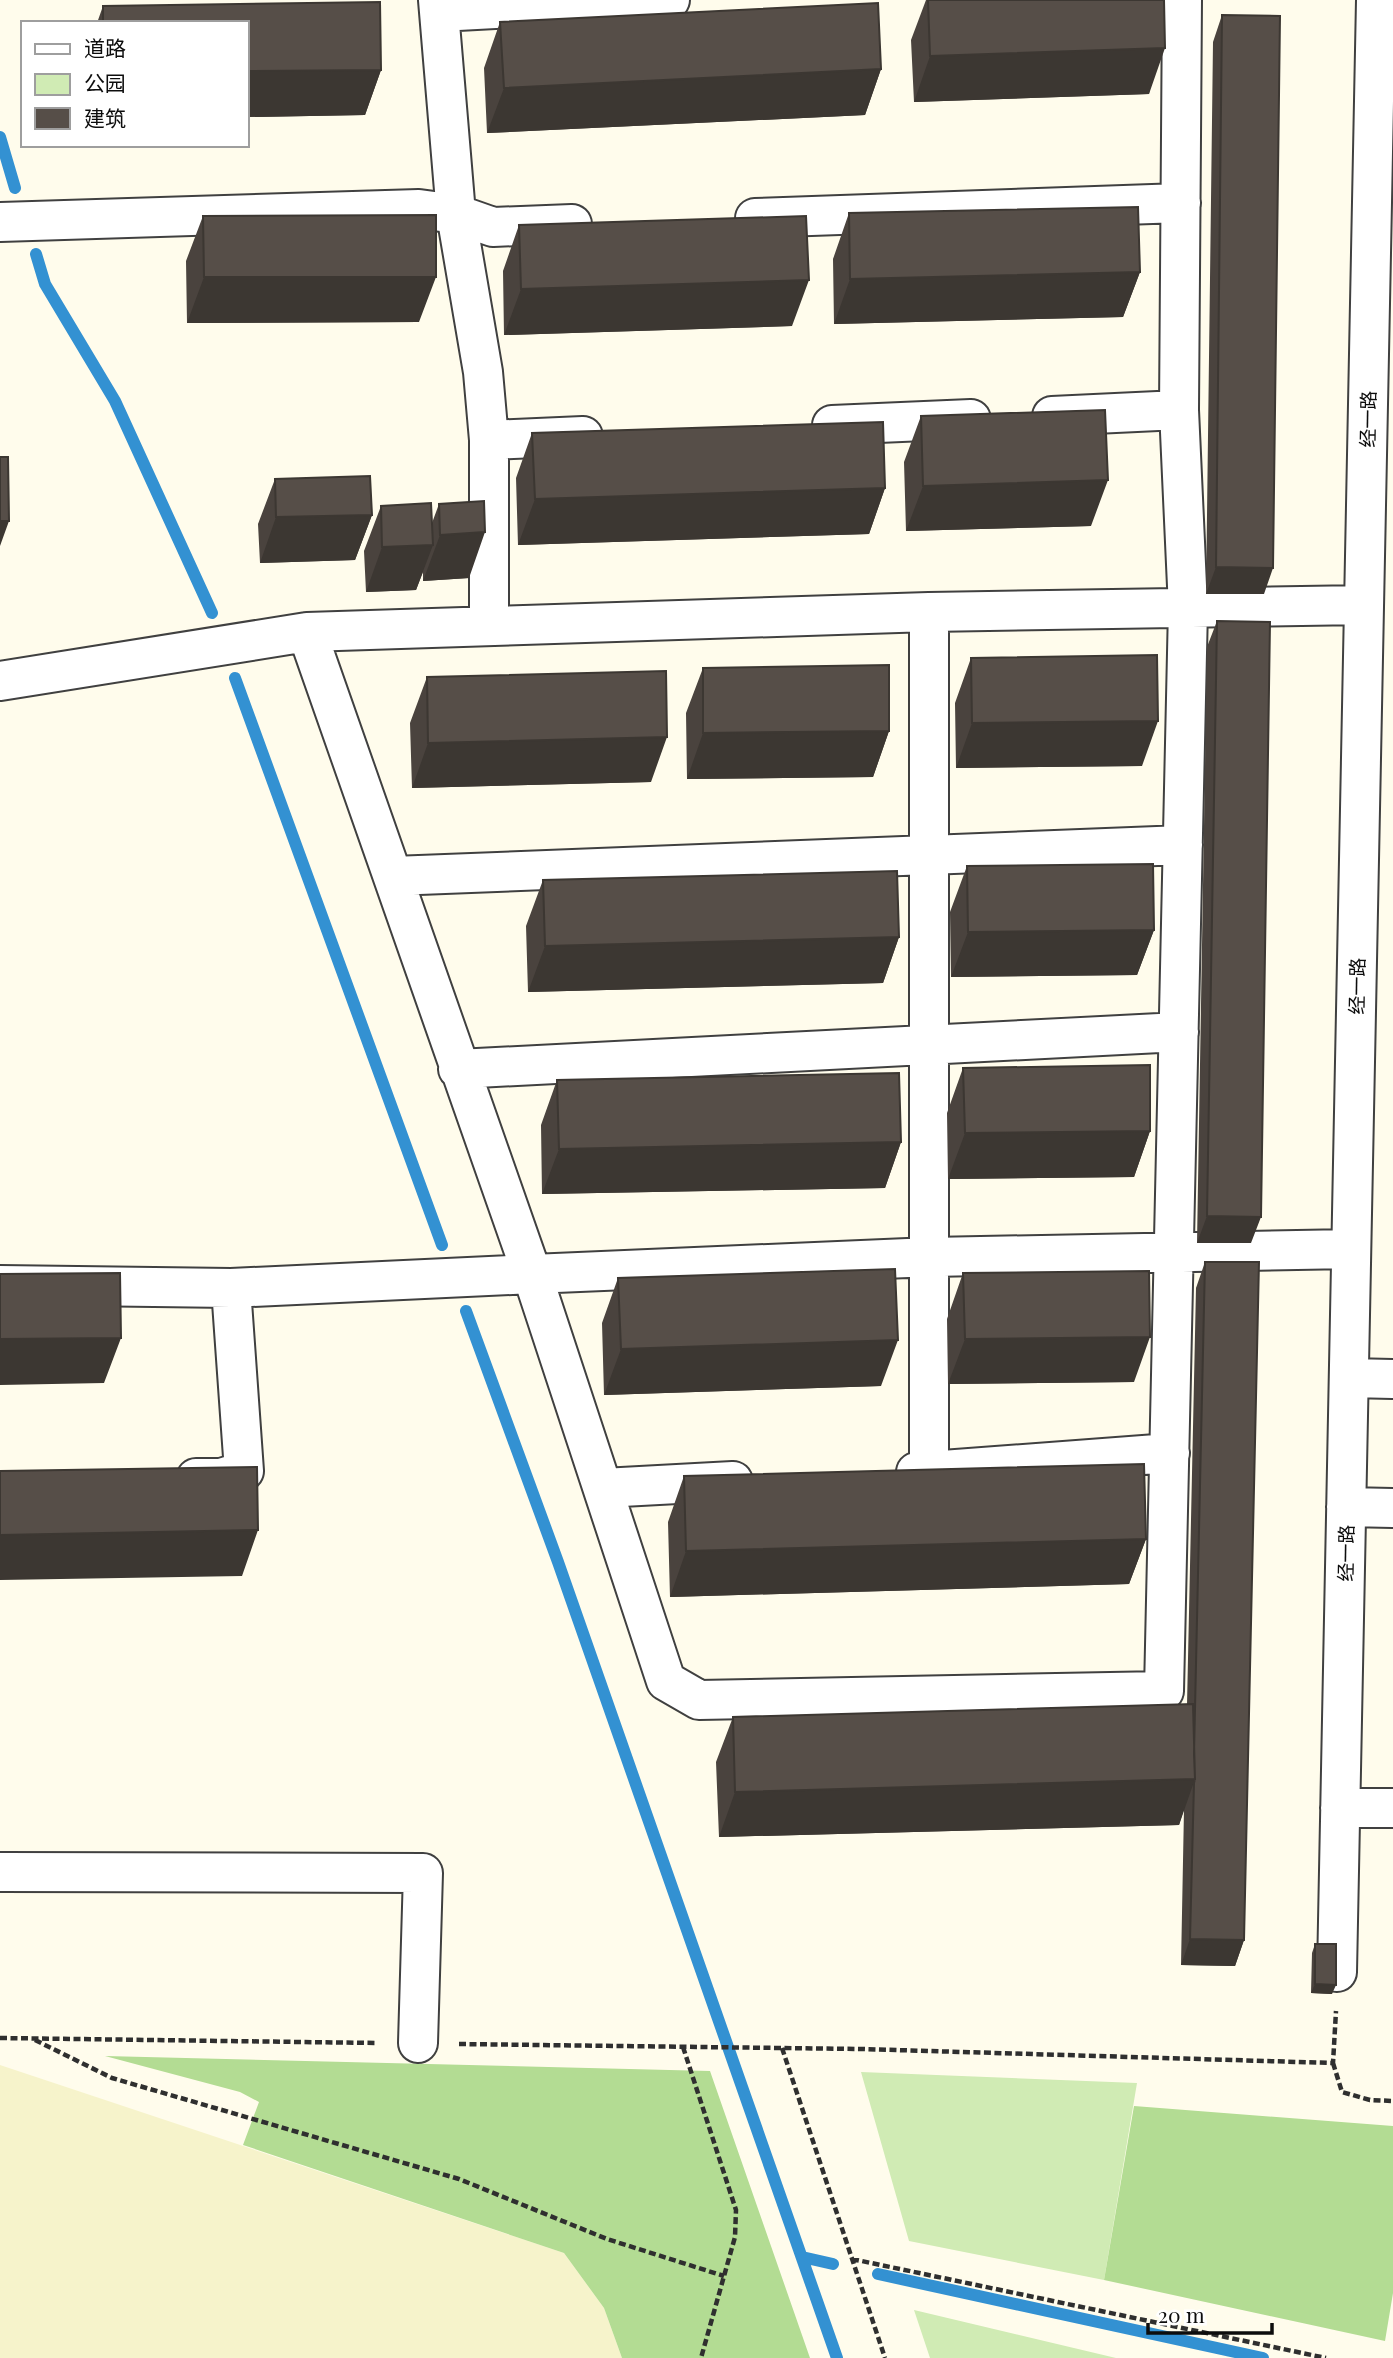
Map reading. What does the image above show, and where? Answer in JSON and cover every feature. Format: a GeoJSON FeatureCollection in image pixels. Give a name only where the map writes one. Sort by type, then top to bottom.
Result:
{"type":"FeatureCollection","features":[{"type":"Feature","properties":{"kind":"street"},"geometry":{"type":"LineString","coordinates":[[489,625],[489,440],[483,372],[456,214],[439,6],[670,0]]}},
{"type":"Feature","properties":{"kind":"street"},"geometry":{"type":"LineString","coordinates":[[307,632],[532,1274],[666,1681],[699,1700],[1164,1691],[1188,608],[1179,410],[1182,0]]}},
{"type":"Feature","properties":{"kind":"street","name":"经一路"},"geometry":{"type":"LineString","coordinates":[[1338,1972],[1351,1250],[1380,379],[1376,0]]}},
{"type":"Feature","properties":{"kind":"street"},"geometry":{"type":"LineString","coordinates":[[727,219],[1181,203]]}},
{"type":"Feature","properties":{"kind":"street"},"geometry":{"type":"LineString","coordinates":[[0,222],[419,209],[456,214],[493,227],[603,223]]}},
{"type":"Feature","properties":{"kind":"street"},"geometry":{"type":"LineString","coordinates":[[793,427],[1179,410]]}},
{"type":"Feature","properties":{"kind":"street"},"geometry":{"type":"LineString","coordinates":[[489,440],[614,435]]}},
{"type":"Feature","properties":{"kind":"street"},"geometry":{"type":"LineString","coordinates":[[0,681],[307,632],[929,612],[1188,608],[1374,581]]}},
{"type":"Feature","properties":{"kind":"street"},"geometry":{"type":"LineString","coordinates":[[929,612],[929,1471]]}},
{"type":"Feature","properties":{"kind":"street"},"geometry":{"type":"LineString","coordinates":[[393,876],[1183,845]]}},
{"type":"Feature","properties":{"kind":"street"},"geometry":{"type":"LineString","coordinates":[[458,1069],[930,1042],[1179,1032]]}},
{"type":"Feature","properties":{"kind":"street"},"geometry":{"type":"LineString","coordinates":[[0,1285],[231,1288],[931,1257],[1351,1250]]}},
{"type":"Feature","properties":{"kind":"street"},"geometry":{"type":"LineString","coordinates":[[166,1478],[221,1478],[244,1471],[231,1288]]}},
{"type":"Feature","properties":{"kind":"street"},"geometry":{"type":"LineString","coordinates":[[1349,1378],[1393,1379]]}},
{"type":"Feature","properties":{"kind":"street"},"geometry":{"type":"LineString","coordinates":[[875,1474],[1170,1453]]}},
{"type":"Feature","properties":{"kind":"street"},"geometry":{"type":"LineString","coordinates":[[603,1488],[766,1480]]}},
{"type":"Feature","properties":{"kind":"street"},"geometry":{"type":"LineString","coordinates":[[1346,1507],[1393,1508]]}},
{"type":"Feature","properties":{"kind":"street"},"geometry":{"type":"LineString","coordinates":[[1340,1808],[1393,1808]]}},
{"type":"Feature","properties":{"kind":"street"},"geometry":{"type":"LineString","coordinates":[[0,1872],[423,1873],[418,2043]]}},
{"type":"Feature","properties":{"kind":"path"},"geometry":{"type":"LineString","coordinates":[[1338,1972],[1334,2063],[1342,2092],[1370,2100],[1393,2101]]}},
{"type":"Feature","properties":{"kind":"path"},"geometry":{"type":"LineString","coordinates":[[0,2038],[782,2048],[1334,2063]]}},
{"type":"Feature","properties":{"kind":"path"},"geometry":{"type":"LineString","coordinates":[[31,2039],[112,2078],[458,2179],[607,2239],[724,2276]]}},
{"type":"Feature","properties":{"kind":"path"},"geometry":{"type":"LineString","coordinates":[[683,2047],[737,2210],[735,2236],[701,2358]]}},
{"type":"Feature","properties":{"kind":"path"},"geometry":{"type":"LineString","coordinates":[[782,2048],[885,2358]]}},
{"type":"Feature","properties":{"kind":"path"},"geometry":{"type":"LineString","coordinates":[[852,2259],[1326,2358]]}},
{"type":"Feature","properties":{"kind":"shaded area"},"geometry":{"type":"Polygon","coordinates":[[[0,2065],[564,2253],[604,2308],[622,2358],[0,2358],[0,2065]]]}},
{"type":"Feature","properties":{"kind":"green space"},"geometry":{"type":"Polygon","coordinates":[[[105,2056],[710,2071],[810,2358],[622,2358],[604,2308],[564,2253],[243,2145],[259,2102],[240,2092],[105,2056]]]}},
{"type":"Feature","properties":{"kind":"green space"},"geometry":{"type":"Polygon","coordinates":[[[861,2072],[1137,2083],[1104,2280],[909,2241],[861,2072]]]}},
{"type":"Feature","properties":{"kind":"green space"},"geometry":{"type":"Polygon","coordinates":[[[1134,2106],[1393,2126],[1393,2293],[1385,2341],[1104,2280],[1134,2106]]]}},
{"type":"Feature","properties":{"kind":"green space"},"geometry":{"type":"Polygon","coordinates":[[[914,2310],[1116,2358],[930,2358],[914,2310]]]}},
{"type":"Feature","properties":{"kind":"building"},"geometry":{"type":"Polygon","coordinates":[[[928,0],[1164,0],[1165,48],[930,56],[928,0]]]}},
{"type":"Feature","properties":{"kind":"building"},"geometry":{"type":"Polygon","coordinates":[[[380,2],[381,70],[248,71],[248,21],[103,21],[103,6],[380,2]]]}},
{"type":"Feature","properties":{"kind":"building"},"geometry":{"type":"Polygon","coordinates":[[[878,3],[881,69],[504,88],[500,22],[878,3]]]}},
{"type":"Feature","properties":{"kind":"building"},"geometry":{"type":"Polygon","coordinates":[[[1222,15],[1280,16],[1273,568],[1216,567],[1222,15]]]}},
{"type":"Feature","properties":{"kind":"building"},"geometry":{"type":"Polygon","coordinates":[[[1138,207],[1140,272],[850,279],[849,213],[1138,207]]]}},
{"type":"Feature","properties":{"kind":"building"},"geometry":{"type":"Polygon","coordinates":[[[436,215],[436,277],[204,277],[203,216],[436,215]]]}},
{"type":"Feature","properties":{"kind":"building"},"geometry":{"type":"Polygon","coordinates":[[[806,216],[809,280],[521,289],[519,225],[806,216]]]}},
{"type":"Feature","properties":{"kind":"building"},"geometry":{"type":"Polygon","coordinates":[[[1105,410],[1108,480],[923,486],[921,416],[1105,410]]]}},
{"type":"Feature","properties":{"kind":"building"},"geometry":{"type":"Polygon","coordinates":[[[883,422],[885,488],[535,499],[532,433],[883,422]]]}},
{"type":"Feature","properties":{"kind":"building"},"geometry":{"type":"Polygon","coordinates":[[[0,457],[8,457],[9,521],[0,521],[0,457]]]}},
{"type":"Feature","properties":{"kind":"building"},"geometry":{"type":"Polygon","coordinates":[[[370,476],[372,515],[276,517],[275,479],[370,476]]]}},
{"type":"Feature","properties":{"kind":"building"},"geometry":{"type":"Polygon","coordinates":[[[484,501],[485,532],[440,535],[439,504],[484,501]]]}},
{"type":"Feature","properties":{"kind":"building"},"geometry":{"type":"Polygon","coordinates":[[[431,503],[433,545],[382,547],[381,506],[431,503]]]}},
{"type":"Feature","properties":{"kind":"building"},"geometry":{"type":"Polygon","coordinates":[[[1217,621],[1270,622],[1261,1217],[1207,1216],[1217,621]]]}},
{"type":"Feature","properties":{"kind":"building"},"geometry":{"type":"Polygon","coordinates":[[[1157,655],[1158,721],[972,723],[971,658],[1157,655]]]}},
{"type":"Feature","properties":{"kind":"building"},"geometry":{"type":"Polygon","coordinates":[[[889,665],[889,731],[703,733],[703,668],[889,665]]]}},
{"type":"Feature","properties":{"kind":"building"},"geometry":{"type":"Polygon","coordinates":[[[666,671],[667,737],[428,743],[427,677],[666,671]]]}},
{"type":"Feature","properties":{"kind":"building"},"geometry":{"type":"Polygon","coordinates":[[[1153,864],[1154,930],[968,932],[967,866],[1153,864]]]}},
{"type":"Feature","properties":{"kind":"building"},"geometry":{"type":"Polygon","coordinates":[[[897,871],[899,937],[545,946],[543,880],[897,871]]]}},
{"type":"Feature","properties":{"kind":"building"},"geometry":{"type":"Polygon","coordinates":[[[1150,1065],[1150,1131],[965,1133],[963,1068],[1150,1065]]]}},
{"type":"Feature","properties":{"kind":"building"},"geometry":{"type":"Polygon","coordinates":[[[899,1073],[901,1142],[559,1149],[557,1080],[899,1073]]]}},
{"type":"Feature","properties":{"kind":"building"},"geometry":{"type":"Polygon","coordinates":[[[1205,1262],[1259,1262],[1244,1940],[1190,1939],[1205,1262]]]}},
{"type":"Feature","properties":{"kind":"building"},"geometry":{"type":"Polygon","coordinates":[[[895,1269],[898,1340],[621,1349],[618,1278],[895,1269]]]}},
{"type":"Feature","properties":{"kind":"building"},"geometry":{"type":"Polygon","coordinates":[[[1149,1271],[1150,1337],[965,1339],[963,1273],[1149,1271]]]}},
{"type":"Feature","properties":{"kind":"building"},"geometry":{"type":"Polygon","coordinates":[[[120,1273],[121,1338],[0,1339],[0,1274],[120,1273]]]}},
{"type":"Feature","properties":{"kind":"building"},"geometry":{"type":"Polygon","coordinates":[[[1144,1464],[1146,1539],[686,1551],[684,1476],[1144,1464]]]}},
{"type":"Feature","properties":{"kind":"building"},"geometry":{"type":"Polygon","coordinates":[[[257,1467],[258,1530],[0,1535],[0,1471],[257,1467]]]}},
{"type":"Feature","properties":{"kind":"building"},"geometry":{"type":"Polygon","coordinates":[[[1193,1704],[1195,1779],[735,1792],[733,1717],[1193,1704]]]}},
{"type":"Feature","properties":{"kind":"building"},"geometry":{"type":"Polygon","coordinates":[[[1315,1944],[1336,1944],[1336,1985],[1315,1984],[1315,1944]]]}},
{"type":"Feature","properties":{"kind":"waterway"},"geometry":{"type":"LineString","coordinates":[[0,137],[15,188]]}},
{"type":"Feature","properties":{"kind":"waterway"},"geometry":{"type":"LineString","coordinates":[[36,254],[45,284],[115,401],[212,613]]}},
{"type":"Feature","properties":{"kind":"waterway"},"geometry":{"type":"LineString","coordinates":[[235,678],[442,1245]]}},
{"type":"Feature","properties":{"kind":"waterway"},"geometry":{"type":"LineString","coordinates":[[466,1311],[558,1562],[837,2358]]}},
{"type":"Feature","properties":{"kind":"waterway"},"geometry":{"type":"LineString","coordinates":[[802,2257],[833,2264]]}},
{"type":"Feature","properties":{"kind":"waterway"},"geometry":{"type":"LineString","coordinates":[[878,2274],[1263,2358]]}}]}
